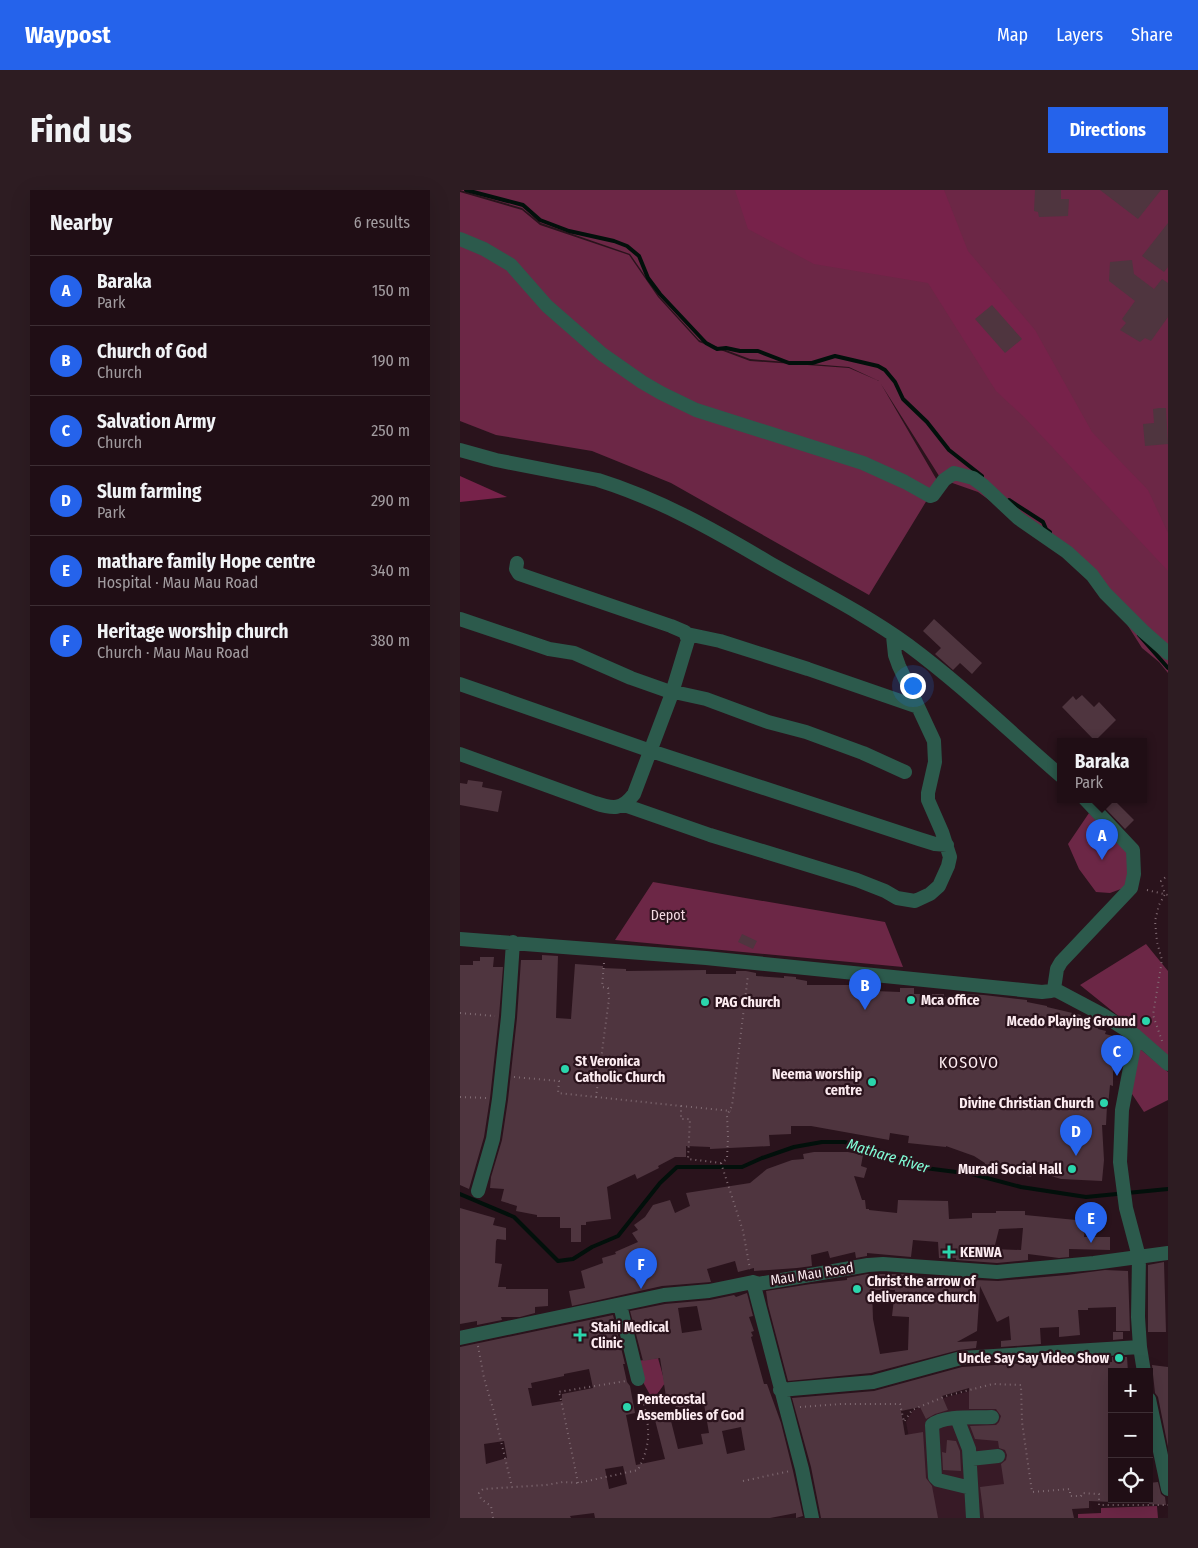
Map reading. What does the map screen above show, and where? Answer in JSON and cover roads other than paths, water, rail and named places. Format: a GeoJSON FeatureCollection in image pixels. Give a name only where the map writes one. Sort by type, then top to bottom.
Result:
{"type":"FeatureCollection","features":[{"type":"Feature","properties":{"kind":"street"},"geometry":{"type":"LineString","coordinates":[[460,239],[484,249],[511,265],[547,306],[602,354],[642,382],[683,404],[863,462],[930,496],[933,495],[944,480],[954,473],[973,478],[1018,518],[1067,552],[1092,575],[1105,593],[1168,653]]}},
{"type":"Feature","properties":{"kind":"street"},"geometry":{"type":"LineString","coordinates":[[460,450],[496,460],[598,480],[660,503],[717,532],[893,636],[952,680],[1057,772]]}},
{"type":"Feature","properties":{"kind":"street"},"geometry":{"type":"LineString","coordinates":[[517,563],[516,569],[519,574],[671,626],[687,634],[720,641],[792,664],[918,708]]}},
{"type":"Feature","properties":{"kind":"street"},"geometry":{"type":"LineString","coordinates":[[460,619],[549,649],[574,653],[630,678],[706,699],[768,722],[806,732],[863,753],[905,772]]}},
{"type":"Feature","properties":{"kind":"street"},"geometry":{"type":"LineString","coordinates":[[460,754],[595,803],[614,808],[624,805],[634,794],[650,751],[672,691],[688,640],[687,634]]}},
{"type":"Feature","properties":{"kind":"street"},"geometry":{"type":"LineString","coordinates":[[624,805],[710,836],[857,880],[902,900],[914,901],[930,894],[939,886],[950,857],[939,825],[929,805],[928,793],[935,762],[934,741],[895,655],[893,636]]}},
{"type":"Feature","properties":{"kind":"street"},"geometry":{"type":"LineString","coordinates":[[460,684],[650,751],[919,839],[946,845]]}},
{"type":"Feature","properties":{"kind":"street"},"geometry":{"type":"LineString","coordinates":[[1054,989],[1057,969],[1061,962],[1125,896],[1134,882],[1132,850],[1089,803]]}},
{"type":"Feature","properties":{"kind":"street"},"geometry":{"type":"LineString","coordinates":[[460,939],[750,962],[1042,992],[1054,989]]}},
{"type":"Feature","properties":{"kind":"street"},"geometry":{"type":"LineString","coordinates":[[478,1191],[493,1139],[499,1099],[508,1017],[513,942]]}},
{"type":"Feature","properties":{"kind":"street"},"geometry":{"type":"LineString","coordinates":[[1054,989],[1103,1015],[1136,1036],[1168,1064]]}},
{"type":"Feature","properties":{"kind":"street"},"geometry":{"type":"LineString","coordinates":[[1136,1036],[1122,1110],[1120,1162],[1126,1208],[1139,1257],[1138,1318],[1143,1368]]}},
{"type":"Feature","properties":{"kind":"street","name":"Mau Mau Road"},"geometry":{"type":"LineString","coordinates":[[460,1338],[664,1295],[709,1292],[753,1282],[758,1284],[780,1278],[883,1264],[997,1272],[1094,1263],[1168,1253]]}},
{"type":"Feature","properties":{"kind":"street"},"geometry":{"type":"LineString","coordinates":[[753,1282],[802,1469],[812,1518]]}},
{"type":"Feature","properties":{"kind":"street"},"geometry":{"type":"LineString","coordinates":[[620,1305],[638,1379]]}},
{"type":"Feature","properties":{"kind":"street"},"geometry":{"type":"LineString","coordinates":[[780,1390],[873,1382],[962,1358],[1140,1347]]}},
{"type":"Feature","properties":{"kind":"street"},"geometry":{"type":"LineString","coordinates":[[1152,1413],[1167,1481]]}},
{"type":"Feature","properties":{"kind":"street"},"geometry":{"type":"LineString","coordinates":[[971,1488],[938,1480],[935,1477],[932,1425],[935,1422],[957,1418],[992,1417]]}},
{"type":"Feature","properties":{"kind":"street"},"geometry":{"type":"LineString","coordinates":[[957,1418],[968,1444],[973,1518]]}},
{"type":"Feature","properties":{"kind":"street"},"geometry":{"type":"LineString","coordinates":[[970,1459],[998,1456]]}},
{"type":"Feature","properties":{"kind":"waterway"},"geometry":{"type":"LineString","coordinates":[[466,190],[523,205],[540,220],[569,231],[614,241],[627,246],[639,256],[648,278],[660,294],[706,343],[717,349],[758,351],[789,363],[812,363],[835,356],[878,366],[885,370],[895,382],[903,399],[927,422],[949,450],[982,476]]}},
{"type":"Feature","properties":{"kind":"waterway"},"geometry":{"type":"LineString","coordinates":[[1009,500],[1043,522],[1046,529],[1050,532]]}},
{"type":"Feature","properties":{"kind":"waterway"},"geometry":{"type":"LineString","coordinates":[[1139,635],[1168,668]]}},
{"type":"Feature","properties":{"kind":"waterway","name":"Mathare River"},"geometry":{"type":"LineString","coordinates":[[460,1194],[514,1217],[558,1261],[573,1259],[592,1247],[618,1236],[660,1183],[677,1167],[742,1167],[794,1147],[822,1142],[844,1142],[873,1148],[917,1167],[972,1174],[1021,1187],[1086,1197],[1168,1189]]}},
{"type":"Feature","properties":{"kind":"place","name":"Baraka"},"geometry":{"type":"Point","coordinates":[1102,860]}},
{"type":"Feature","properties":{"kind":"place","name":"Mca office"},"geometry":{"type":"Point","coordinates":[911,1000]}},
{"type":"Feature","properties":{"kind":"place","name":"PAG Church"},"geometry":{"type":"Point","coordinates":[705,1002]}},
{"type":"Feature","properties":{"kind":"place","name":"Church of God"},"geometry":{"type":"Point","coordinates":[865,1010]}},
{"type":"Feature","properties":{"kind":"place","name":"Mcedo Playing Ground"},"geometry":{"type":"Point","coordinates":[1146,1021]}},
{"type":"Feature","properties":{"kind":"place","name":"St Veronica Catholic Church"},"geometry":{"type":"Point","coordinates":[565,1069]}},
{"type":"Feature","properties":{"kind":"place","name":"Salvation Army"},"geometry":{"type":"Point","coordinates":[1117,1076]}},
{"type":"Feature","properties":{"kind":"place","name":"Neema worship centre"},"geometry":{"type":"Point","coordinates":[872,1082]}},
{"type":"Feature","properties":{"kind":"place","name":"Divine Christian Church"},"geometry":{"type":"Point","coordinates":[1104,1103]}},
{"type":"Feature","properties":{"kind":"place","name":"Slum farming"},"geometry":{"type":"Point","coordinates":[1076,1156]}},
{"type":"Feature","properties":{"kind":"place","name":"Muradi Social Hall"},"geometry":{"type":"Point","coordinates":[1072,1169]}},
{"type":"Feature","properties":{"kind":"place","name":"mathare family Hope centre"},"geometry":{"type":"Point","coordinates":[1091,1243]}},
{"type":"Feature","properties":{"kind":"place","name":"KENWA"},"geometry":{"type":"Point","coordinates":[949,1252]}},
{"type":"Feature","properties":{"kind":"place","name":"Heritage worship church"},"geometry":{"type":"Point","coordinates":[641,1289]}},
{"type":"Feature","properties":{"kind":"place","name":"Christ the arrow of deliverance church"},"geometry":{"type":"Point","coordinates":[857,1289]}},
{"type":"Feature","properties":{"kind":"place","name":"Stahi Medical Clinic"},"geometry":{"type":"Point","coordinates":[580,1335]}},
{"type":"Feature","properties":{"kind":"place","name":"Uncle Say Say Video Show"},"geometry":{"type":"Point","coordinates":[1119,1358]}},
{"type":"Feature","properties":{"kind":"place","name":"Pentecostal Assemblies of God"},"geometry":{"type":"Point","coordinates":[627,1407]}},
{"type":"Feature","properties":{"kind":"district","name":"KOSOVO"},"geometry":{"type":"Point","coordinates":[969,1062]}},
{"type":"Feature","properties":{"kind":"park label","name":"Depot"},"geometry":{"type":"Point","coordinates":[668,915]}}]}
